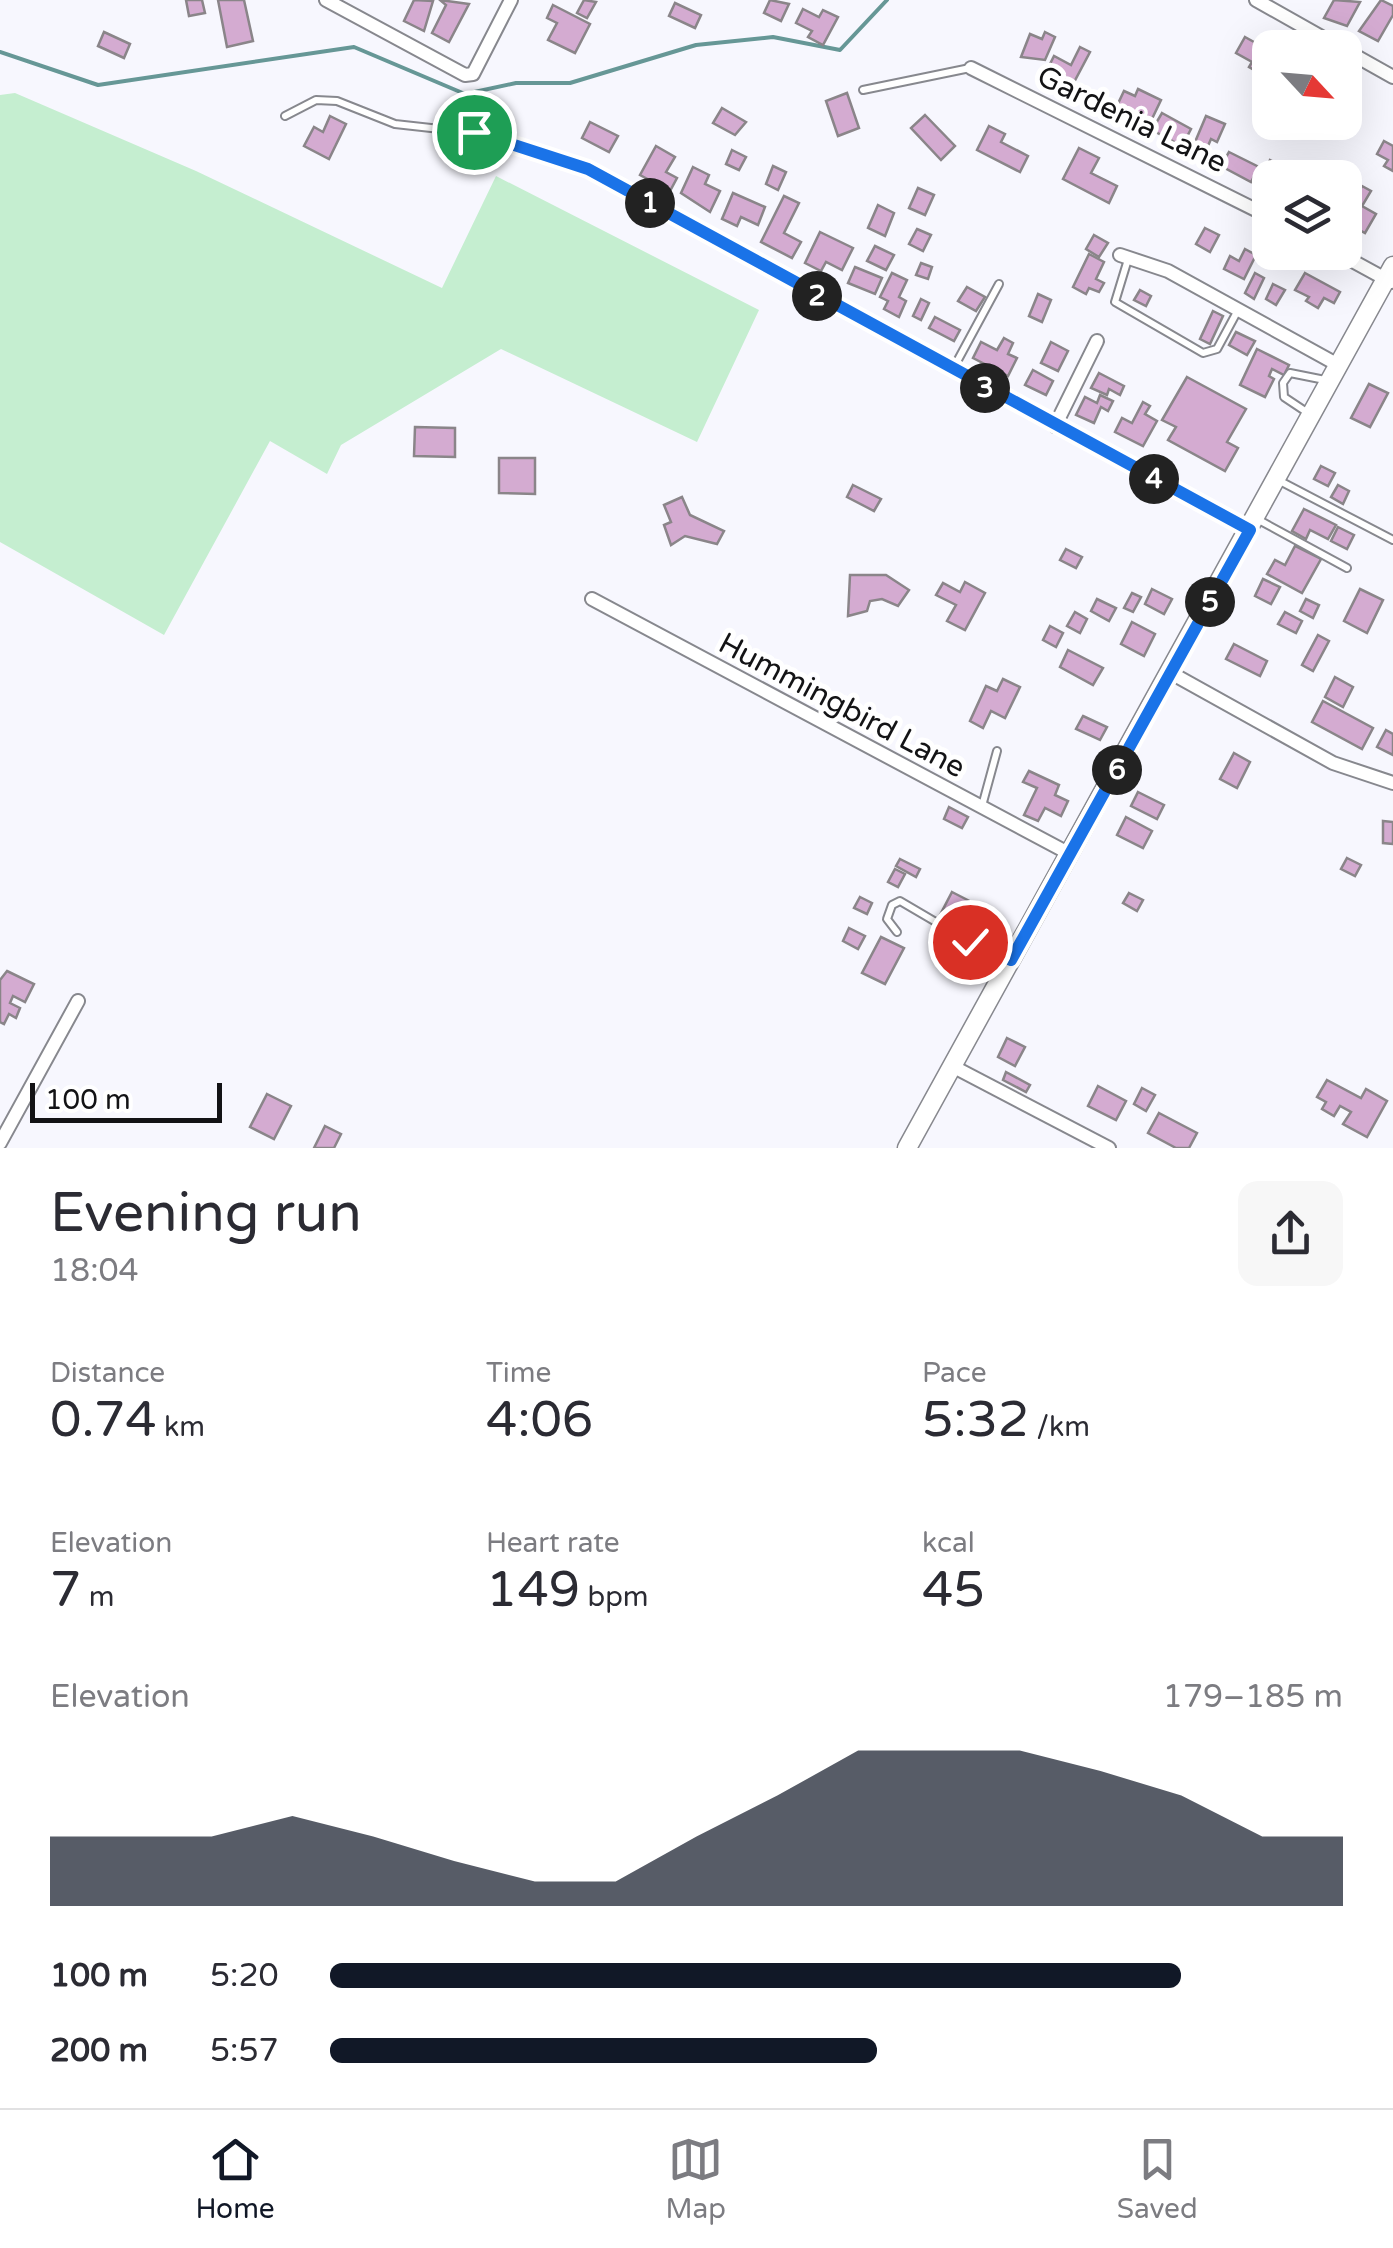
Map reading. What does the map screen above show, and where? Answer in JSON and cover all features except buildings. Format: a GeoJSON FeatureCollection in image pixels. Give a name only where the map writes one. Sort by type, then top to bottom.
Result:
{"type":"FeatureCollection","features":[{"type":"Feature","properties":{"kind":"street"},"geometry":{"type":"LineString","coordinates":[[326,0],[465,74],[474,73],[511,0]]}},
{"type":"Feature","properties":{"kind":"street"},"geometry":{"type":"LineString","coordinates":[[1256,0],[1309,30]]}},
{"type":"Feature","properties":{"kind":"street"},"geometry":{"type":"LineString","coordinates":[[1362,60],[1393,77]]}},
{"type":"Feature","properties":{"kind":"street","name":"Gardenia Lane"},"geometry":{"type":"LineString","coordinates":[[971,68],[1252,208]]}},
{"type":"Feature","properties":{"kind":"street"},"geometry":{"type":"LineString","coordinates":[[588,169],[1055,426],[1252,524]]}},
{"type":"Feature","properties":{"kind":"street"},"geometry":{"type":"LineString","coordinates":[[1125,255],[1168,271],[1335,374]]}},
{"type":"Feature","properties":{"kind":"street"},"geometry":{"type":"LineString","coordinates":[[907,1148],[1391,276],[1362,263]]}},
{"type":"Feature","properties":{"kind":"street"},"geometry":{"type":"LineString","coordinates":[[1055,426],[1096,341]]}},
{"type":"Feature","properties":{"kind":"street","name":"Hummingbird Lane"},"geometry":{"type":"LineString","coordinates":[[592,599],[1070,854]]}},
{"type":"Feature","properties":{"kind":"street"},"geometry":{"type":"LineString","coordinates":[[1171,673],[1333,763],[1393,783]]}},
{"type":"Feature","properties":{"kind":"street"},"geometry":{"type":"LineString","coordinates":[[0,1143],[78,1001]]}},
{"type":"Feature","properties":{"kind":"street"},"geometry":{"type":"LineString","coordinates":[[952,1066],[1109,1148]]}},
{"type":"Feature","properties":{"kind":"lane"},"geometry":{"type":"LineString","coordinates":[[862,90],[971,68]]}},
{"type":"Feature","properties":{"kind":"lane"},"geometry":{"type":"LineString","coordinates":[[284,116],[316,100],[338,101],[394,124],[494,135],[588,169]]}},
{"type":"Feature","properties":{"kind":"lane"},"geometry":{"type":"LineString","coordinates":[[1125,255],[1115,302],[1202,353],[1217,349],[1238,311]]}},
{"type":"Feature","properties":{"kind":"lane"},"geometry":{"type":"LineString","coordinates":[[952,370],[999,284]]}},
{"type":"Feature","properties":{"kind":"lane"},"geometry":{"type":"LineString","coordinates":[[1312,416],[1284,397],[1283,383],[1290,372],[1335,374]]}},
{"type":"Feature","properties":{"kind":"lane"},"geometry":{"type":"LineString","coordinates":[[1277,479],[1393,540]]}},
{"type":"Feature","properties":{"kind":"lane"},"geometry":{"type":"LineString","coordinates":[[1252,524],[1347,568]]}},
{"type":"Feature","properties":{"kind":"lane"},"geometry":{"type":"LineString","coordinates":[[982,807],[997,751]]}},
{"type":"Feature","properties":{"kind":"lane"},"geometry":{"type":"LineString","coordinates":[[897,932],[888,919],[892,905],[900,900],[987,952],[1011,960]]}},
{"type":"Feature","properties":{"kind":"green space"},"geometry":{"type":"Polygon","coordinates":[[[15,93],[196,171],[442,288],[496,176],[759,310],[697,442],[501,349],[341,445],[327,474],[270,441],[164,635],[0,542],[0,95],[15,93]]]}},
{"type":"Feature","properties":{"kind":"waterway"},"geometry":{"type":"LineString","coordinates":[[0,52],[98,85],[354,47],[465,94],[516,83],[570,83],[696,45],[773,37],[840,50],[887,0]]}},
{"type":"Feature","properties":{"kind":"route"},"geometry":{"type":"LineString","coordinates":[[474,132],[494,135],[588,169],[1250,530],[1011,960],[970,942]]}}]}
